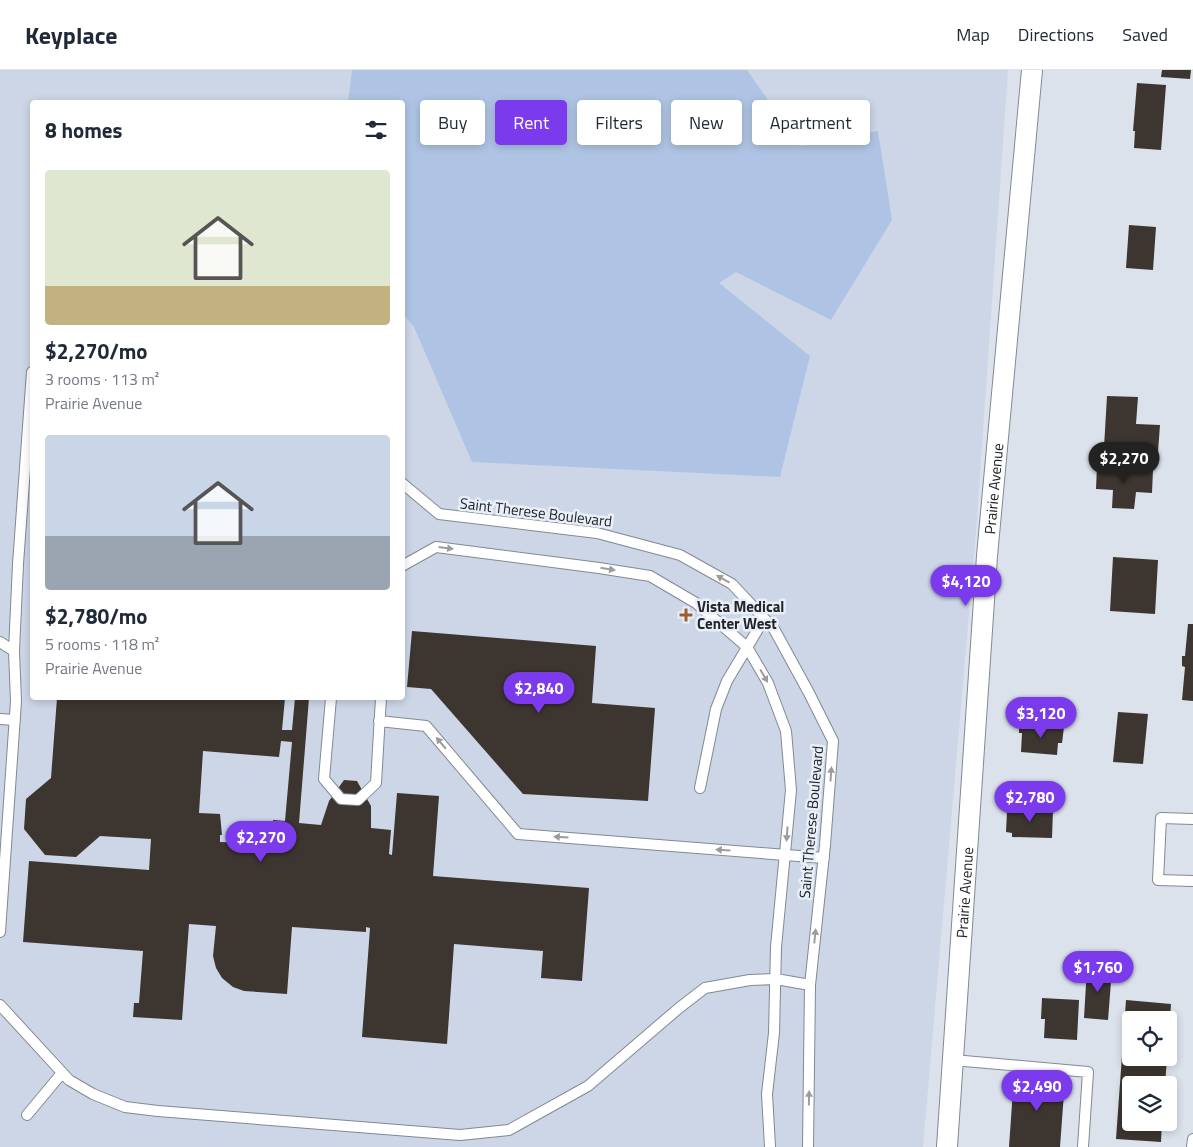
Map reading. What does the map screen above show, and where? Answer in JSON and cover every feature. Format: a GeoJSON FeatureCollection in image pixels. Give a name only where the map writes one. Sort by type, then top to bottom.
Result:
{"type":"FeatureCollection","features":[{"type":"Feature","properties":{"kind":"street","name":"Prairie Avenue"},"geometry":{"type":"LineString","coordinates":[[947,1147],[987,556],[1032,70]]}},
{"type":"Feature","properties":{"kind":"lane"},"geometry":{"type":"LineString","coordinates":[[0,932],[15,720],[14,651],[18,564],[30,399]]}},
{"type":"Feature","properties":{"kind":"lane","name":"Saint Therese Boulevard"},"geometry":{"type":"LineString","coordinates":[[405,486],[438,514],[597,532],[680,555],[732,584],[774,629],[809,692],[833,741],[824,858],[810,986],[808,1147]]}},
{"type":"Feature","properties":{"kind":"lane","name":"Saint Therese Boulevard"},"geometry":{"type":"LineString","coordinates":[[405,564],[436,547],[650,576],[696,603],[747,647],[768,683],[786,731],[791,790],[776,947],[774,1033],[767,1094],[770,1147]]}},
{"type":"Feature","properties":{"kind":"lane"},"geometry":{"type":"LineString","coordinates":[[700,788],[716,709],[727,681],[764,619]]}},
{"type":"Feature","properties":{"kind":"lane"},"geometry":{"type":"LineString","coordinates":[[0,642],[14,651]]}},
{"type":"Feature","properties":{"kind":"lane"},"geometry":{"type":"LineString","coordinates":[[331,700],[324,779],[341,799],[358,800],[376,783],[381,700]]}},
{"type":"Feature","properties":{"kind":"lane"},"geometry":{"type":"LineString","coordinates":[[0,719],[15,720]]}},
{"type":"Feature","properties":{"kind":"lane"},"geometry":{"type":"LineString","coordinates":[[380,721],[426,726],[518,834],[824,858]]}},
{"type":"Feature","properties":{"kind":"lane"},"geometry":{"type":"LineString","coordinates":[[1193,819],[1161,818],[1158,880],[1193,881]]}},
{"type":"Feature","properties":{"kind":"lane"},"geometry":{"type":"LineString","coordinates":[[0,1005],[69,1080],[93,1094],[125,1107],[460,1135],[509,1130],[588,1086],[678,1008],[705,988],[750,980],[776,979],[810,986]]}},
{"type":"Feature","properties":{"kind":"lane"},"geometry":{"type":"LineString","coordinates":[[953,1060],[1088,1072],[1084,1147]]}},
{"type":"Feature","properties":{"kind":"lane"},"geometry":{"type":"LineString","coordinates":[[27,1115],[62,1073]]}},
{"type":"Feature","properties":{"kind":"lane"},"geometry":{"type":"LineString","coordinates":[[1192,1147],[1193,1139]]}},
{"type":"Feature","properties":{"kind":"shaded area","name":"Vista Medical Center West"},"geometry":{"type":"Polygon","coordinates":[[[0,70],[1008,70],[976,532],[923,1147],[0,1147],[0,70]]]}},
{"type":"Feature","properties":{"kind":"shaded area"},"geometry":{"type":"Polygon","coordinates":[[[352,70],[747,70],[768,100],[752,100],[752,145],[870,145],[870,133],[878,131],[892,220],[831,320],[736,272],[719,283],[810,356],[780,477],[472,462],[414,327],[405,316],[405,100],[348,100],[352,70]]]}},
{"type":"Feature","properties":{"kind":"building"},"geometry":{"type":"Polygon","coordinates":[[[1162,70],[1191,70],[1190,79],[1161,77],[1162,70]]]}},
{"type":"Feature","properties":{"kind":"building"},"geometry":{"type":"Polygon","coordinates":[[[1137,83],[1166,85],[1161,150],[1134,148],[1135,131],[1133,131],[1137,83]]]}},
{"type":"Feature","properties":{"kind":"building"},"geometry":{"type":"Polygon","coordinates":[[[1129,225],[1156,227],[1153,270],[1126,268],[1129,225]]]}},
{"type":"Feature","properties":{"kind":"building"},"geometry":{"type":"Polygon","coordinates":[[[1107,396],[1138,397],[1136,424],[1160,425],[1158,452],[1104,447],[1107,396]]]}},
{"type":"Feature","properties":{"kind":"building"},"geometry":{"type":"Polygon","coordinates":[[[1097,466],[1153,469],[1152,493],[1136,492],[1134,509],[1112,508],[1113,490],[1096,489],[1097,466]]]}},
{"type":"Feature","properties":{"kind":"building"},"geometry":{"type":"Polygon","coordinates":[[[1113,557],[1158,560],[1155,614],[1110,611],[1113,557]]]}},
{"type":"Feature","properties":{"kind":"building"},"geometry":{"type":"Polygon","coordinates":[[[1188,624],[1193,624],[1193,701],[1182,700],[1185,667],[1182,666],[1182,656],[1185,656],[1188,624]]]}},
{"type":"Feature","properties":{"kind":"building"},"geometry":{"type":"Polygon","coordinates":[[[412,631],[596,646],[592,703],[655,708],[648,801],[523,794],[431,689],[407,687],[412,631]]]}},
{"type":"Feature","properties":{"kind":"building"},"geometry":{"type":"Polygon","coordinates":[[[57,700],[285,700],[282,730],[292,730],[295,700],[309,700],[299,823],[321,825],[329,801],[344,780],[357,781],[371,806],[371,828],[391,830],[389,854],[392,855],[397,793],[439,796],[433,876],[589,888],[582,981],[541,978],[543,951],[454,944],[447,1044],[362,1037],[370,928],[366,927],[366,932],[292,927],[287,994],[244,991],[233,987],[222,978],[216,968],[213,956],[216,926],[189,924],[182,1020],[133,1017],[134,1003],[139,1003],[143,951],[23,942],[29,861],[149,870],[151,839],[100,836],[76,857],[45,855],[24,829],[26,799],[51,778],[57,700]],[[281,741],[279,757],[203,751],[199,813],[220,814],[222,835],[220,835],[220,842],[248,843],[248,835],[260,836],[261,828],[272,829],[273,820],[285,821],[292,742],[281,741]]]}},
{"type":"Feature","properties":{"kind":"building"},"geometry":{"type":"Polygon","coordinates":[[[1118,712],[1148,714],[1143,764],[1113,762],[1118,712]]]}},
{"type":"Feature","properties":{"kind":"building"},"geometry":{"type":"Polygon","coordinates":[[[1019,723],[1064,727],[1062,743],[1058,743],[1057,755],[1021,752],[1022,733],[1019,733],[1019,723]]]}},
{"type":"Feature","properties":{"kind":"building"},"geometry":{"type":"Polygon","coordinates":[[[1015,808],[1053,810],[1052,838],[1012,837],[1012,833],[1006,832],[1007,811],[1014,811],[1015,808]]]}},
{"type":"Feature","properties":{"kind":"building"},"geometry":{"type":"Polygon","coordinates":[[[1087,967],[1112,969],[1108,1020],[1084,1018],[1087,967]]]}},
{"type":"Feature","properties":{"kind":"building"},"geometry":{"type":"Polygon","coordinates":[[[1042,998],[1079,1000],[1077,1040],[1044,1038],[1045,1019],[1041,1019],[1042,998]]]}},
{"type":"Feature","properties":{"kind":"building"},"geometry":{"type":"Polygon","coordinates":[[[1126,1000],[1171,1004],[1171,1011],[1125,1011],[1126,1000]]]}},
{"type":"Feature","properties":{"kind":"building"},"geometry":{"type":"Polygon","coordinates":[[[1122,1056],[1122,1066],[1166,1066],[1166,1076],[1122,1076],[1122,1131],[1162,1131],[1161,1142],[1116,1139],[1122,1056]]]}},
{"type":"Feature","properties":{"kind":"building"},"geometry":{"type":"Polygon","coordinates":[[[1014,1075],[1065,1079],[1060,1147],[1009,1147],[1014,1075]]]}},
{"type":"Feature","properties":{"kind":"place","name":"Vista Medical Center West"},"geometry":{"type":"Point","coordinates":[686,615]}}]}
